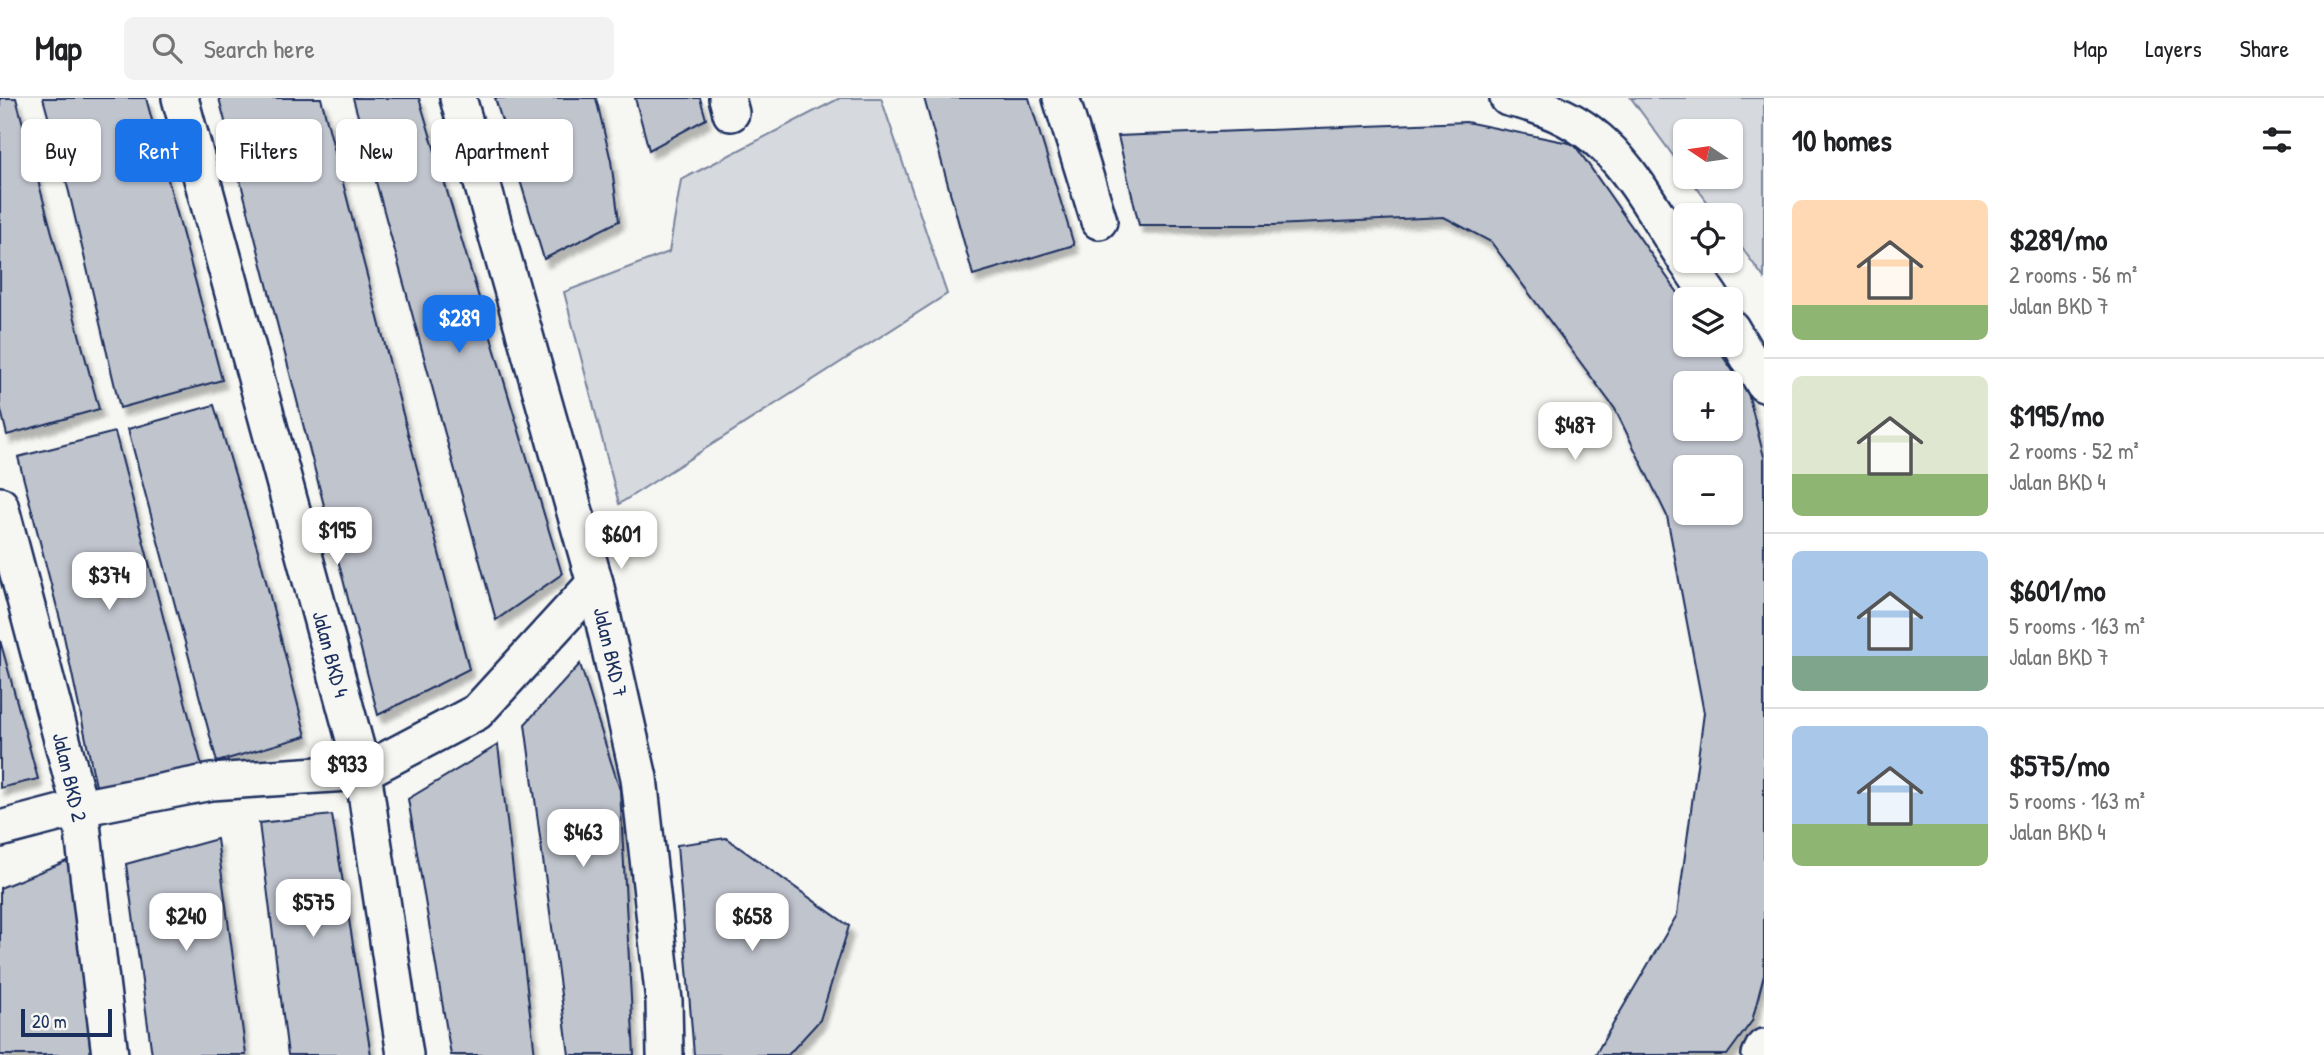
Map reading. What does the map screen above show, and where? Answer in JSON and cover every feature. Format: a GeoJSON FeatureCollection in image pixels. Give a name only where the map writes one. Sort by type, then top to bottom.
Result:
{"type":"FeatureCollection","features":[{"type":"Feature","properties":{"kind":"street","name":"Jalan BKD 4"},"geometry":{"type":"LineString","coordinates":[[180,98],[363,772],[405,1055]]}},
{"type":"Feature","properties":{"kind":"street","name":"Jalan BKD 7"},"geometry":{"type":"LineString","coordinates":[[458,98],[596,583],[639,778],[664,1001],[665,1055]]}},
{"type":"Feature","properties":{"kind":"street"},"geometry":{"type":"LineString","coordinates":[[1061,98],[1099,221]]}},
{"type":"Feature","properties":{"kind":"street"},"geometry":{"type":"LineString","coordinates":[[1508,98],[1535,103],[1580,124],[1614,152],[1673,240]]}},
{"type":"Feature","properties":{"kind":"street"},"geometry":{"type":"LineString","coordinates":[[1743,348],[1764,384]]}},
{"type":"Feature","properties":{"kind":"street","name":"Jalan BKD 2"},"geometry":{"type":"LineString","coordinates":[[0,505],[80,808],[110,1055]]}},
{"type":"Feature","properties":{"kind":"street"},"geometry":{"type":"LineString","coordinates":[[0,829],[80,808],[211,782],[363,772],[477,712],[596,583]]}},
{"type":"Feature","properties":{"kind":"street"},"geometry":{"type":"LineString","coordinates":[[1760,1055],[1764,1047]]}},
{"type":"Feature","properties":{"kind":"shaded area"},"geometry":{"type":"Polygon","coordinates":[[[840,98],[881,98],[947,294],[619,504],[564,292],[669,252],[681,180],[840,98]]]}},
{"type":"Feature","properties":{"kind":"shaded area"},"geometry":{"type":"Polygon","coordinates":[[[1631,98],[1764,98],[1764,278],[1743,249],[1743,203],[1708,203],[1698,189],[1743,189],[1743,119],[1673,119],[1673,156],[1631,98]]]}},
{"type":"Feature","properties":{"kind":"building"},"geometry":{"type":"Polygon","coordinates":[[[0,98],[16,98],[22,119],[21,182],[38,182],[99,409],[7,435],[0,406],[0,98]]]}},
{"type":"Feature","properties":{"kind":"building"},"geometry":{"type":"Polygon","coordinates":[[[43,98],[146,98],[152,119],[115,119],[115,182],[169,182],[222,380],[120,408],[66,182],[101,182],[101,119],[49,119],[43,98]]]}},
{"type":"Feature","properties":{"kind":"building"},"geometry":{"type":"Polygon","coordinates":[[[219,98],[321,98],[336,156],[336,182],[343,182],[469,669],[378,715],[241,182],[322,182],[322,119],[224,119],[219,98]]]}},
{"type":"Feature","properties":{"kind":"building"},"geometry":{"type":"Polygon","coordinates":[[[353,98],[419,98],[431,138],[431,182],[444,182],[562,574],[496,620],[376,182],[417,182],[417,119],[359,119],[353,98]]]}},
{"type":"Feature","properties":{"kind":"building"},"geometry":{"type":"Polygon","coordinates":[[[495,98],[596,98],[611,161],[619,221],[544,259],[521,182],[573,182],[573,119],[501,119],[495,98]]]}},
{"type":"Feature","properties":{"kind":"building"},"geometry":{"type":"Polygon","coordinates":[[[635,98],[700,98],[706,119],[649,150],[635,98]]]}},
{"type":"Feature","properties":{"kind":"building"},"geometry":{"type":"Polygon","coordinates":[[[924,98],[1029,98],[1074,245],[973,275],[924,98]]]}},
{"type":"Feature","properties":{"kind":"building"},"geometry":{"type":"Polygon","coordinates":[[[1466,122],[1574,144],[1674,287],[1673,357],[1723,357],[1733,371],[1673,371],[1673,441],[1743,441],[1743,386],[1748,393],[1764,457],[1764,975],[1752,1021],[1727,1055],[1595,1055],[1677,915],[1704,713],[1667,516],[1615,409],[1491,242],[1444,217],[1274,225],[1139,225],[1118,136],[1466,122]]]}},
{"type":"Feature","properties":{"kind":"building"},"geometry":{"type":"Polygon","coordinates":[[[214,405],[259,554],[306,736],[217,762],[128,429],[214,405]]]}},
{"type":"Feature","properties":{"kind":"building"},"geometry":{"type":"Polygon","coordinates":[[[115,432],[202,766],[96,786],[62,627],[18,457],[115,432]]]}},
{"type":"Feature","properties":{"kind":"building"},"geometry":{"type":"Polygon","coordinates":[[[0,640],[38,779],[0,788],[0,640]]]}},
{"type":"Feature","properties":{"kind":"building"},"geometry":{"type":"Polygon","coordinates":[[[580,664],[620,790],[634,1055],[569,1055],[525,724],[580,664]]]}},
{"type":"Feature","properties":{"kind":"building"},"geometry":{"type":"Polygon","coordinates":[[[498,745],[535,1055],[451,1055],[408,799],[498,745]]]}},
{"type":"Feature","properties":{"kind":"building"},"geometry":{"type":"Polygon","coordinates":[[[332,815],[371,1055],[288,1055],[259,823],[332,815]]]}},
{"type":"Feature","properties":{"kind":"building"},"geometry":{"type":"Polygon","coordinates":[[[726,838],[849,926],[820,1020],[788,1055],[694,1055],[677,845],[726,838]]]}},
{"type":"Feature","properties":{"kind":"building"},"geometry":{"type":"Polygon","coordinates":[[[217,839],[246,1055],[152,1055],[126,864],[217,839]]]}},
{"type":"Feature","properties":{"kind":"building"},"geometry":{"type":"Polygon","coordinates":[[[69,860],[91,1055],[0,1055],[0,888],[69,860]]]}}]}
